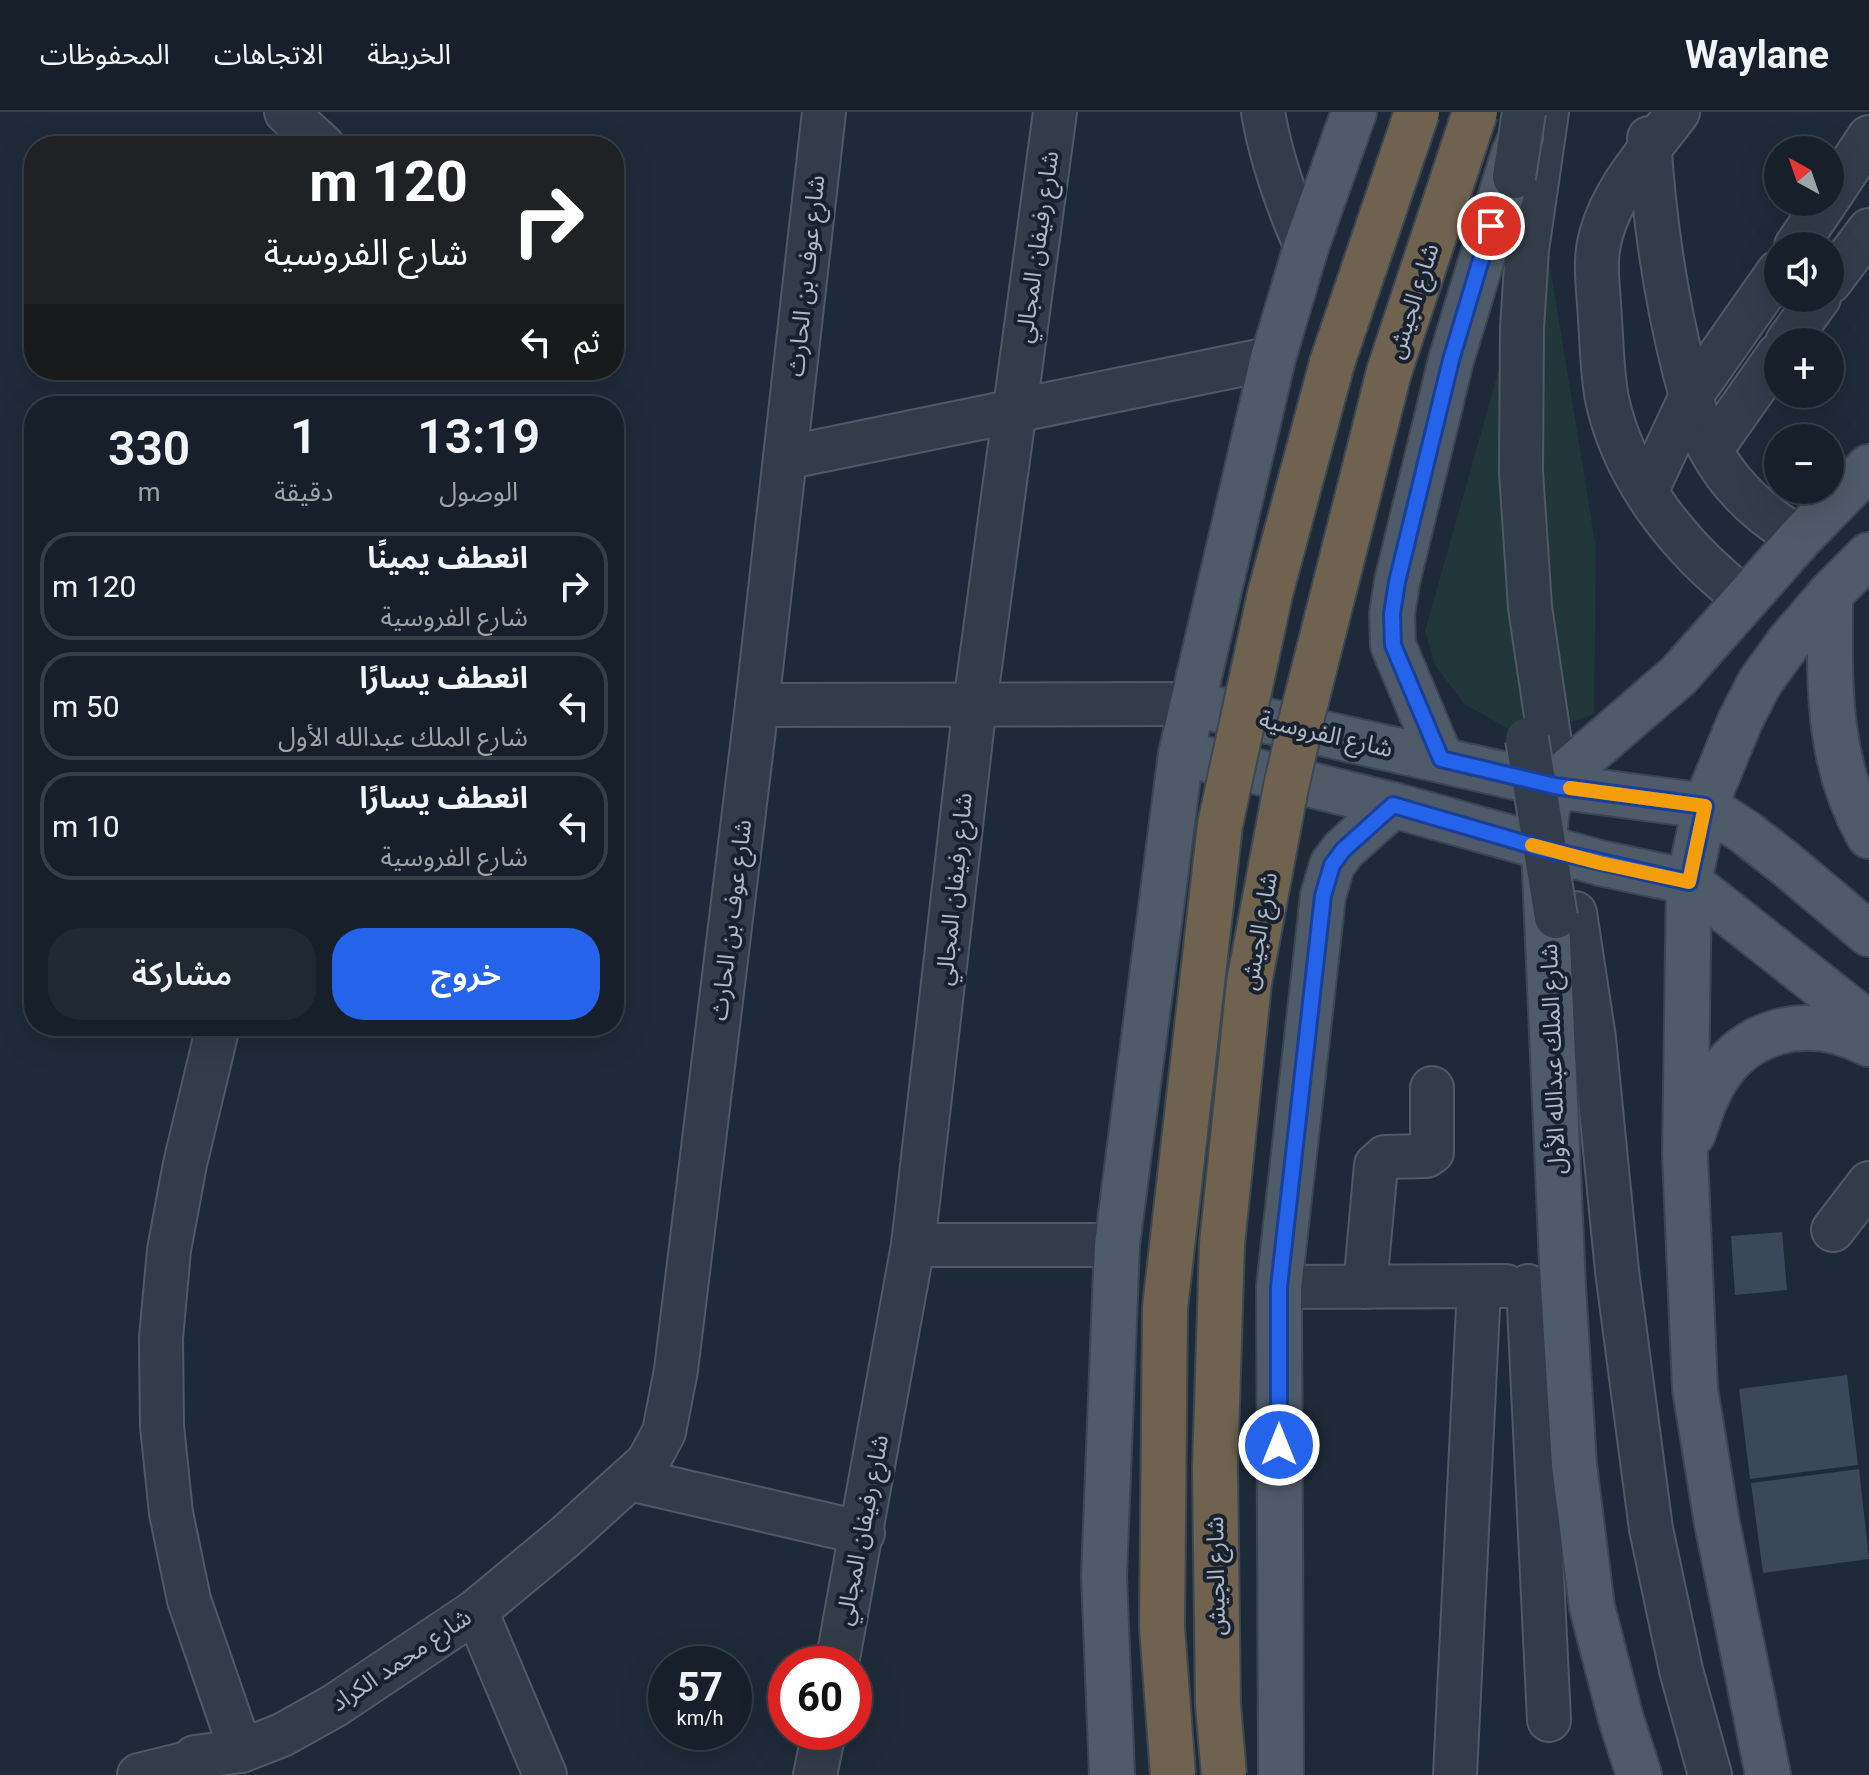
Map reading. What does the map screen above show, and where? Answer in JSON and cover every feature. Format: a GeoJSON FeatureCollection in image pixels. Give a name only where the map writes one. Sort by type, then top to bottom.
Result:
{"type":"FeatureCollection","features":[{"type":"Feature","properties":{"kind":"highway","name":"شارع الجيش"},"geometry":{"type":"LineString","coordinates":[[1173,1775],[1162,1627],[1165,1308],[1220,825],[1270,594],[1332,363],[1417,112]]}},
{"type":"Feature","properties":{"kind":"highway","name":"شارع الجيش"},"geometry":{"type":"LineString","coordinates":[[1224,1775],[1218,1705],[1215,1468],[1222,1244],[1249,983],[1295,745],[1389,372],[1475,112]]}},
{"type":"Feature","properties":{"kind":"main road"},"geometry":{"type":"LineString","coordinates":[[1112,1775],[1104,1576],[1117,1245],[1181,754],[1273,358],[1306,247],[1354,112]]}},
{"type":"Feature","properties":{"kind":"main road"},"geometry":{"type":"LineString","coordinates":[[1441,759],[1393,645],[1392,614],[1451,360],[1514,153],[1534,112]]}},
{"type":"Feature","properties":{"kind":"main road","name":"شارع الملك عبدالله الأول"},"geometry":{"type":"LineString","coordinates":[[1639,1775],[1592,1607],[1574,1465],[1545,1286],[1544,849],[1547,808],[1544,758],[1583,756],[1679,675],[1800,538],[1869,467]]}},
{"type":"Feature","properties":{"kind":"main road"},"geometry":{"type":"LineString","coordinates":[[1768,1775],[1717,1523],[1695,1389],[1685,1155],[1689,882],[1705,806],[1740,721],[1760,682],[1830,594],[1869,555]]}},
{"type":"Feature","properties":{"kind":"main road"},"geometry":{"type":"LineString","coordinates":[[1830,594],[1829,702],[1840,764],[1860,821],[1869,836]]}},
{"type":"Feature","properties":{"kind":"main road","name":"شارع الفروسية"},"geometry":{"type":"LineString","coordinates":[[1192,704],[1441,759],[1544,758],[1705,806],[1745,832],[1869,934]]}},
{"type":"Feature","properties":{"kind":"main road"},"geometry":{"type":"LineString","coordinates":[[1181,754],[1393,805],[1544,849],[1689,882],[1869,1024]]}},
{"type":"Feature","properties":{"kind":"main road"},"geometry":{"type":"LineString","coordinates":[[1281,1775],[1279,1287],[1323,896],[1332,865],[1343,850],[1393,805]]}},
{"type":"Feature","properties":{"kind":"main road"},"geometry":{"type":"LineString","coordinates":[[1685,1155],[1709,1091],[1721,1072],[1742,1049],[1765,1035],[1789,1028],[1814,1027],[1869,1044]]}},
{"type":"Feature","properties":{"kind":"street"},"geometry":{"type":"LineString","coordinates":[[286,112],[312,136]]}},
{"type":"Feature","properties":{"kind":"street","name":"شارع عوف بن الحارث"},"geometry":{"type":"LineString","coordinates":[[630,1479],[648,1462],[664,1432],[671,1403],[757,705],[824,112]]}},
{"type":"Feature","properties":{"kind":"street","name":"شارع رفيفان المجالي"},"geometry":{"type":"LineString","coordinates":[[841,1646],[913,1245],[975,704],[1055,112]]}},
{"type":"Feature","properties":{"kind":"street"},"geometry":{"type":"LineString","coordinates":[[1263,112],[1274,164],[1306,247]]}},
{"type":"Feature","properties":{"kind":"street"},"geometry":{"type":"LineString","coordinates":[[1524,112],[1527,250],[1522,328],[1521,472],[1544,758],[1565,915],[1628,1528],[1655,1658],[1689,1775]]}},
{"type":"Feature","properties":{"kind":"street"},"geometry":{"type":"LineString","coordinates":[[1524,180],[1547,112]]}},
{"type":"Feature","properties":{"kind":"street"},"geometry":{"type":"LineString","coordinates":[[1678,112],[1648,132],[1600,237],[1597,266],[1606,397],[1616,429],[1647,490],[1667,521],[1690,551],[1746,599]]}},
{"type":"Feature","properties":{"kind":"street"},"geometry":{"type":"LineString","coordinates":[[1648,132],[1662,275],[1691,396],[1711,450],[1750,503],[1770,520],[1800,538]]}},
{"type":"Feature","properties":{"kind":"street"},"geometry":{"type":"LineString","coordinates":[[1844,175],[1869,137]]}},
{"type":"Feature","properties":{"kind":"street"},"geometry":{"type":"LineString","coordinates":[[1844,261],[1869,230]]}},
{"type":"Feature","properties":{"kind":"street"},"geometry":{"type":"LineString","coordinates":[[1647,490],[1691,396],[1764,292]]}},
{"type":"Feature","properties":{"kind":"street"},"geometry":{"type":"LineString","coordinates":[[785,458],[1273,358]]}},
{"type":"Feature","properties":{"kind":"street"},"geometry":{"type":"LineString","coordinates":[[1711,450],[1764,375]]}},
{"type":"Feature","properties":{"kind":"street","name":"شارع الفروسية"},"geometry":{"type":"LineString","coordinates":[[757,705],[1192,704]]}},
{"type":"Feature","properties":{"kind":"street"},"geometry":{"type":"LineString","coordinates":[[1565,915],[1594,1038],[1617,1271],[1651,1529],[1670,1625],[1710,1775]]}},
{"type":"Feature","properties":{"kind":"street"},"geometry":{"type":"LineString","coordinates":[[216,1036],[185,1164],[169,1250],[161,1338],[162,1426],[171,1513],[189,1600],[241,1751]]}},
{"type":"Feature","properties":{"kind":"street"},"geometry":{"type":"LineString","coordinates":[[1365,1287],[1376,1165],[1385,1157],[1426,1156],[1432,1152],[1432,1088]]}},
{"type":"Feature","properties":{"kind":"street"},"geometry":{"type":"LineString","coordinates":[[1833,1230],[1869,1183]]}},
{"type":"Feature","properties":{"kind":"street"},"geometry":{"type":"LineString","coordinates":[[913,1245],[1117,1245]]}},
{"type":"Feature","properties":{"kind":"street"},"geometry":{"type":"LineString","coordinates":[[1279,1287],[1545,1286],[1549,1720]]}},
{"type":"Feature","properties":{"kind":"street"},"geometry":{"type":"LineString","coordinates":[[1455,1775],[1479,1287]]}},
{"type":"Feature","properties":{"kind":"street"},"geometry":{"type":"LineString","coordinates":[[630,1479],[863,1533]]}},
{"type":"Feature","properties":{"kind":"street","name":"شارع محمد الكراد"},"geometry":{"type":"LineString","coordinates":[[139,1775],[192,1762],[195,1757],[241,1751],[282,1735],[334,1706],[476,1611],[630,1479]]}},
{"type":"Feature","properties":{"kind":"street"},"geometry":{"type":"LineString","coordinates":[[476,1611],[545,1775]]}},
{"type":"Feature","properties":{"kind":"street"},"geometry":{"type":"LineString","coordinates":[[815,1775],[820,1750]]}},
{"type":"Feature","properties":{"kind":"green space"},"geometry":{"type":"Polygon","coordinates":[[[1529,263],[1550,266],[1596,548],[1594,714],[1550,729],[1514,732],[1464,704],[1435,665],[1425,631],[1529,263]]]}},
{"type":"Feature","properties":{"kind":"building"},"geometry":{"type":"Polygon","coordinates":[[[1782,1232],[1787,1290],[1735,1295],[1731,1236],[1782,1232]]]}},
{"type":"Feature","properties":{"kind":"building"},"geometry":{"type":"Polygon","coordinates":[[[1847,1375],[1858,1465],[1750,1479],[1739,1389],[1847,1375]]]}},
{"type":"Feature","properties":{"kind":"building"},"geometry":{"type":"Polygon","coordinates":[[[1859,1469],[1869,1559],[1763,1573],[1751,1483],[1859,1469]]]}},
{"type":"Feature","properties":{"kind":"slow traffic"},"geometry":{"type":"LineString","coordinates":[[1532,845],[1689,882],[1705,806],[1570,788]]}},
{"type":"Feature","properties":{"kind":"route"},"geometry":{"type":"LineString","coordinates":[[1279,1445],[1279,1287],[1323,896],[1332,865],[1343,850],[1393,805],[1544,849],[1689,882],[1705,806],[1555,786],[1441,759],[1393,645],[1392,614],[1397,582],[1451,360],[1491,226]]}}]}
